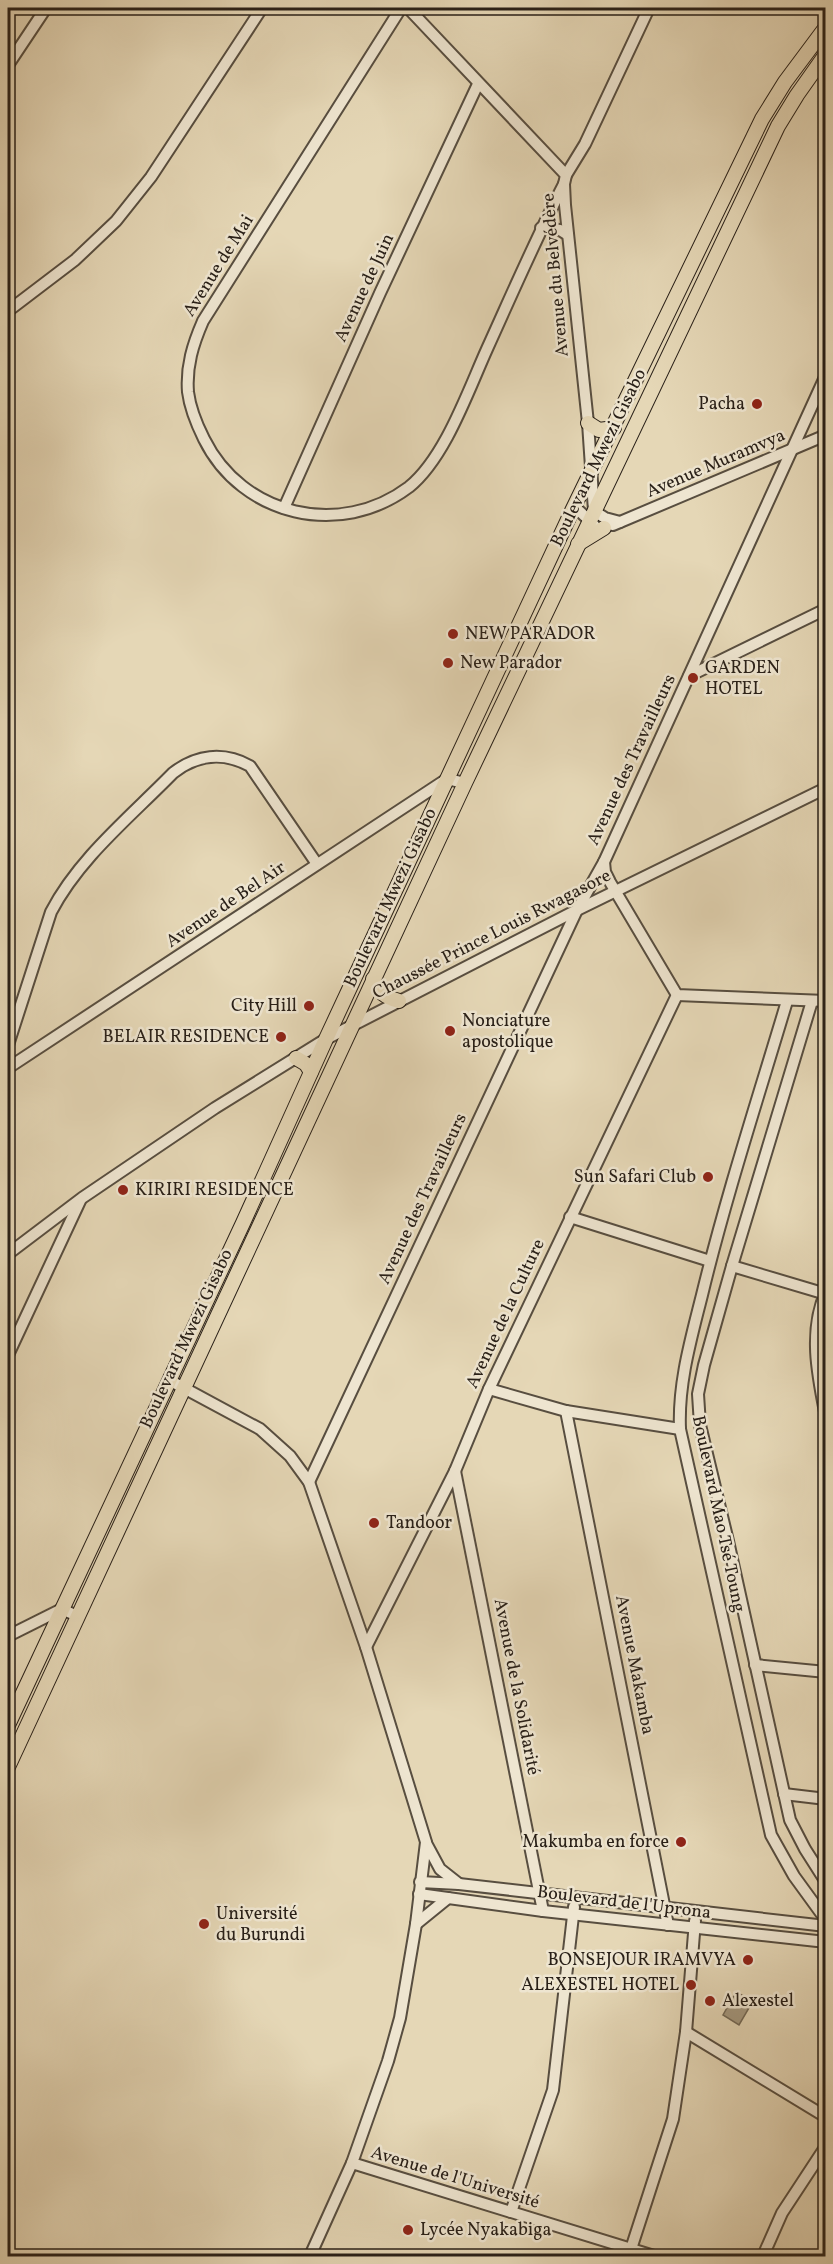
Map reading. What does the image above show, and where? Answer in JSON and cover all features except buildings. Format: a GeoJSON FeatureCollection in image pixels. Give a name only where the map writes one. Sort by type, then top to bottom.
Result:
{"type":"FeatureCollection","features":[{"type":"Feature","properties":{"kind":"main road","name":"Boulevard Mwezi Gisabo"},"geometry":{"type":"LineString","coordinates":[[8,1725],[574,507],[762,119],[785,82],[825,27]]}},
{"type":"Feature","properties":{"kind":"main road","name":"Boulevard Mwezi Gisabo"},"geometry":{"type":"LineString","coordinates":[[8,1767],[351,1025],[576,546],[787,111],[825,54]]}},
{"type":"Feature","properties":{"kind":"main road"},"geometry":{"type":"LineString","coordinates":[[701,247],[717,255]]}},
{"type":"Feature","properties":{"kind":"main road"},"geometry":{"type":"LineString","coordinates":[[588,423],[599,430],[614,428]]}},
{"type":"Feature","properties":{"kind":"main road"},"geometry":{"type":"LineString","coordinates":[[576,546],[604,528]]}},
{"type":"Feature","properties":{"kind":"main road"},"geometry":{"type":"LineString","coordinates":[[373,979],[380,993],[399,1001]]}},
{"type":"Feature","properties":{"kind":"main road"},"geometry":{"type":"LineString","coordinates":[[296,1058],[306,1064],[311,1072]]}},
{"type":"Feature","properties":{"kind":"main road"},"geometry":{"type":"LineString","coordinates":[[243,1223],[258,1230]]}},
{"type":"Feature","properties":{"kind":"street"},"geometry":{"type":"LineString","coordinates":[[8,65],[45,8]]}},
{"type":"Feature","properties":{"kind":"street"},"geometry":{"type":"LineString","coordinates":[[8,311],[75,260],[122,214],[151,177],[262,8]]}},
{"type":"Feature","properties":{"kind":"street","name":"Avenue de Mai"},"geometry":{"type":"LineString","coordinates":[[401,8],[203,321],[193,344],[188,370],[188,393],[197,425],[210,452],[244,490],[284,508],[304,514],[329,516],[353,513],[391,499],[424,473],[437,456],[541,228],[585,144],[649,8]]}},
{"type":"Feature","properties":{"kind":"street","name":"Avenue du Belvédère"},"geometry":{"type":"LineString","coordinates":[[408,8],[565,180],[568,235],[588,423],[590,474]]}},
{"type":"Feature","properties":{"kind":"street","name":"Avenue de Juin"},"geometry":{"type":"LineString","coordinates":[[284,508],[380,293],[478,84]]}},
{"type":"Feature","properties":{"kind":"street"},"geometry":{"type":"LineString","coordinates":[[541,228],[560,230],[568,235]]}},
{"type":"Feature","properties":{"kind":"street","name":"Avenue des Travailleurs"},"geometry":{"type":"LineString","coordinates":[[309,1482],[577,910],[604,862],[825,375]]}},
{"type":"Feature","properties":{"kind":"street","name":"Avenue Muramvya"},"geometry":{"type":"LineString","coordinates":[[604,528],[825,435]]}},
{"type":"Feature","properties":{"kind":"street"},"geometry":{"type":"LineString","coordinates":[[590,474],[592,516],[595,526],[604,528]]}},
{"type":"Feature","properties":{"kind":"street"},"geometry":{"type":"LineString","coordinates":[[574,507],[592,516],[620,522]]}},
{"type":"Feature","properties":{"kind":"street"},"geometry":{"type":"LineString","coordinates":[[689,676],[825,609]]}},
{"type":"Feature","properties":{"kind":"street"},"geometry":{"type":"LineString","coordinates":[[8,1045],[51,912],[61,893],[73,875],[89,858],[173,773],[187,762],[202,758],[222,757],[250,765],[317,864]]}},
{"type":"Feature","properties":{"kind":"street"},"geometry":{"type":"LineString","coordinates":[[447,779],[465,783]]}},
{"type":"Feature","properties":{"kind":"street","name":"Avenue de Bel Air"},"geometry":{"type":"LineString","coordinates":[[8,1068],[447,779]]}},
{"type":"Feature","properties":{"kind":"street","name":"Chaussée Prince Louis Rwagasore"},"geometry":{"type":"LineString","coordinates":[[8,1254],[82,1198],[215,1108],[326,1039],[577,910],[825,788]]}},
{"type":"Feature","properties":{"kind":"street"},"geometry":{"type":"LineString","coordinates":[[604,862],[605,872],[677,995],[825,1001]]}},
{"type":"Feature","properties":{"kind":"street","name":"Avenue de la Culture"},"geometry":{"type":"LineString","coordinates":[[366,1647],[455,1471],[489,1389],[677,995]]}},
{"type":"Feature","properties":{"kind":"street","name":"Boulevard Mao Tsé Toung"},"geometry":{"type":"LineString","coordinates":[[787,1001],[710,1261],[680,1393],[680,1429],[771,1835],[794,1876],[825,1920]]}},
{"type":"Feature","properties":{"kind":"street","name":"Boulevard Mao Tsé Toung"},"geometry":{"type":"LineString","coordinates":[[812,1001],[704,1365],[698,1394],[698,1408],[790,1820],[825,1882]]}},
{"type":"Feature","properties":{"kind":"street"},"geometry":{"type":"LineString","coordinates":[[8,1355],[82,1198]]}},
{"type":"Feature","properties":{"kind":"street"},"geometry":{"type":"LineString","coordinates":[[570,1217],[710,1261]]}},
{"type":"Feature","properties":{"kind":"street"},"geometry":{"type":"LineString","coordinates":[[732,1266],[825,1293],[818,1313],[816,1333],[817,1365],[825,1417]]}},
{"type":"Feature","properties":{"kind":"street"},"geometry":{"type":"LineString","coordinates":[[169,1380],[260,1429],[290,1456],[309,1482],[366,1647],[426,1842],[440,1869],[459,1884]]}},
{"type":"Feature","properties":{"kind":"street"},"geometry":{"type":"LineString","coordinates":[[489,1389],[566,1411],[680,1429]]}},
{"type":"Feature","properties":{"kind":"street","name":"Avenue Makamba"},"geometry":{"type":"LineString","coordinates":[[566,1411],[668,1925]]}},
{"type":"Feature","properties":{"kind":"street","name":"Avenue de la Solidarité"},"geometry":{"type":"LineString","coordinates":[[455,1471],[543,1911]]}},
{"type":"Feature","properties":{"kind":"street"},"geometry":{"type":"LineString","coordinates":[[8,1636],[62,1609],[77,1616]]}},
{"type":"Feature","properties":{"kind":"street"},"geometry":{"type":"LineString","coordinates":[[755,1665],[825,1672]]}},
{"type":"Feature","properties":{"kind":"street"},"geometry":{"type":"LineString","coordinates":[[784,1794],[825,1799]]}},
{"type":"Feature","properties":{"kind":"street","name":"Avenue de l'Université"},"geometry":{"type":"LineString","coordinates":[[426,1842],[416,1924],[400,2018],[393,2047],[352,2163],[654,2256]]}},
{"type":"Feature","properties":{"kind":"street","name":"Boulevard de l'Uprona"},"geometry":{"type":"LineString","coordinates":[[420,1882],[459,1884],[825,1926]]}},
{"type":"Feature","properties":{"kind":"street","name":"Boulevard de l'Uprona"},"geometry":{"type":"LineString","coordinates":[[419,1894],[543,1911],[825,1942]]}},
{"type":"Feature","properties":{"kind":"street"},"geometry":{"type":"LineString","coordinates":[[416,1924],[448,1898]]}},
{"type":"Feature","properties":{"kind":"street"},"geometry":{"type":"LineString","coordinates":[[511,2212],[553,2090],[574,1898]]}},
{"type":"Feature","properties":{"kind":"street"},"geometry":{"type":"LineString","coordinates":[[631,2249],[671,2129],[686,2032],[696,1912]]}},
{"type":"Feature","properties":{"kind":"street"},"geometry":{"type":"LineString","coordinates":[[686,2032],[825,2117]]}},
{"type":"Feature","properties":{"kind":"street"},"geometry":{"type":"LineString","coordinates":[[763,2256],[782,2212],[825,2146]]}},
{"type":"Feature","properties":{"kind":"street"},"geometry":{"type":"LineString","coordinates":[[310,2256],[352,2163]]}},
{"type":"Feature","properties":{"kind":"shaded area"},"geometry":{"type":"Polygon","coordinates":[[[736,1992],[753,2001],[739,2025],[723,2015],[736,1992]]]}},
{"type":"Feature","properties":{"kind":"place","name":"Pacha"},"geometry":{"type":"Point","coordinates":[757,404]}},
{"type":"Feature","properties":{"kind":"place","name":"NEW PARADOR"},"geometry":{"type":"Point","coordinates":[453,634]}},
{"type":"Feature","properties":{"kind":"place","name":"New Parador"},"geometry":{"type":"Point","coordinates":[448,663]}},
{"type":"Feature","properties":{"kind":"place","name":"GARDEN HOTEL"},"geometry":{"type":"Point","coordinates":[693,678]}},
{"type":"Feature","properties":{"kind":"place","name":"City Hill"},"geometry":{"type":"Point","coordinates":[309,1006]}},
{"type":"Feature","properties":{"kind":"place","name":"Nonciature apostolique"},"geometry":{"type":"Point","coordinates":[450,1031]}},
{"type":"Feature","properties":{"kind":"place","name":"BELAIR RESIDENCE"},"geometry":{"type":"Point","coordinates":[281,1037]}},
{"type":"Feature","properties":{"kind":"place","name":"Sun Safari Club"},"geometry":{"type":"Point","coordinates":[708,1177]}},
{"type":"Feature","properties":{"kind":"place","name":"KIRIRI RESIDENCE"},"geometry":{"type":"Point","coordinates":[123,1190]}},
{"type":"Feature","properties":{"kind":"place","name":"Tandoor"},"geometry":{"type":"Point","coordinates":[374,1523]}},
{"type":"Feature","properties":{"kind":"place","name":"Makumba en force"},"geometry":{"type":"Point","coordinates":[681,1842]}},
{"type":"Feature","properties":{"kind":"place","name":"Université du Burundi"},"geometry":{"type":"Point","coordinates":[204,1924]}},
{"type":"Feature","properties":{"kind":"place","name":"BONSEJOUR IRAMVYA"},"geometry":{"type":"Point","coordinates":[748,1960]}},
{"type":"Feature","properties":{"kind":"place","name":"ALEXESTEL HOTEL"},"geometry":{"type":"Point","coordinates":[691,1985]}},
{"type":"Feature","properties":{"kind":"place","name":"Alexestel"},"geometry":{"type":"Point","coordinates":[710,2001]}},
{"type":"Feature","properties":{"kind":"place","name":"Lycée Nyakabiga"},"geometry":{"type":"Point","coordinates":[408,2230]}}]}
